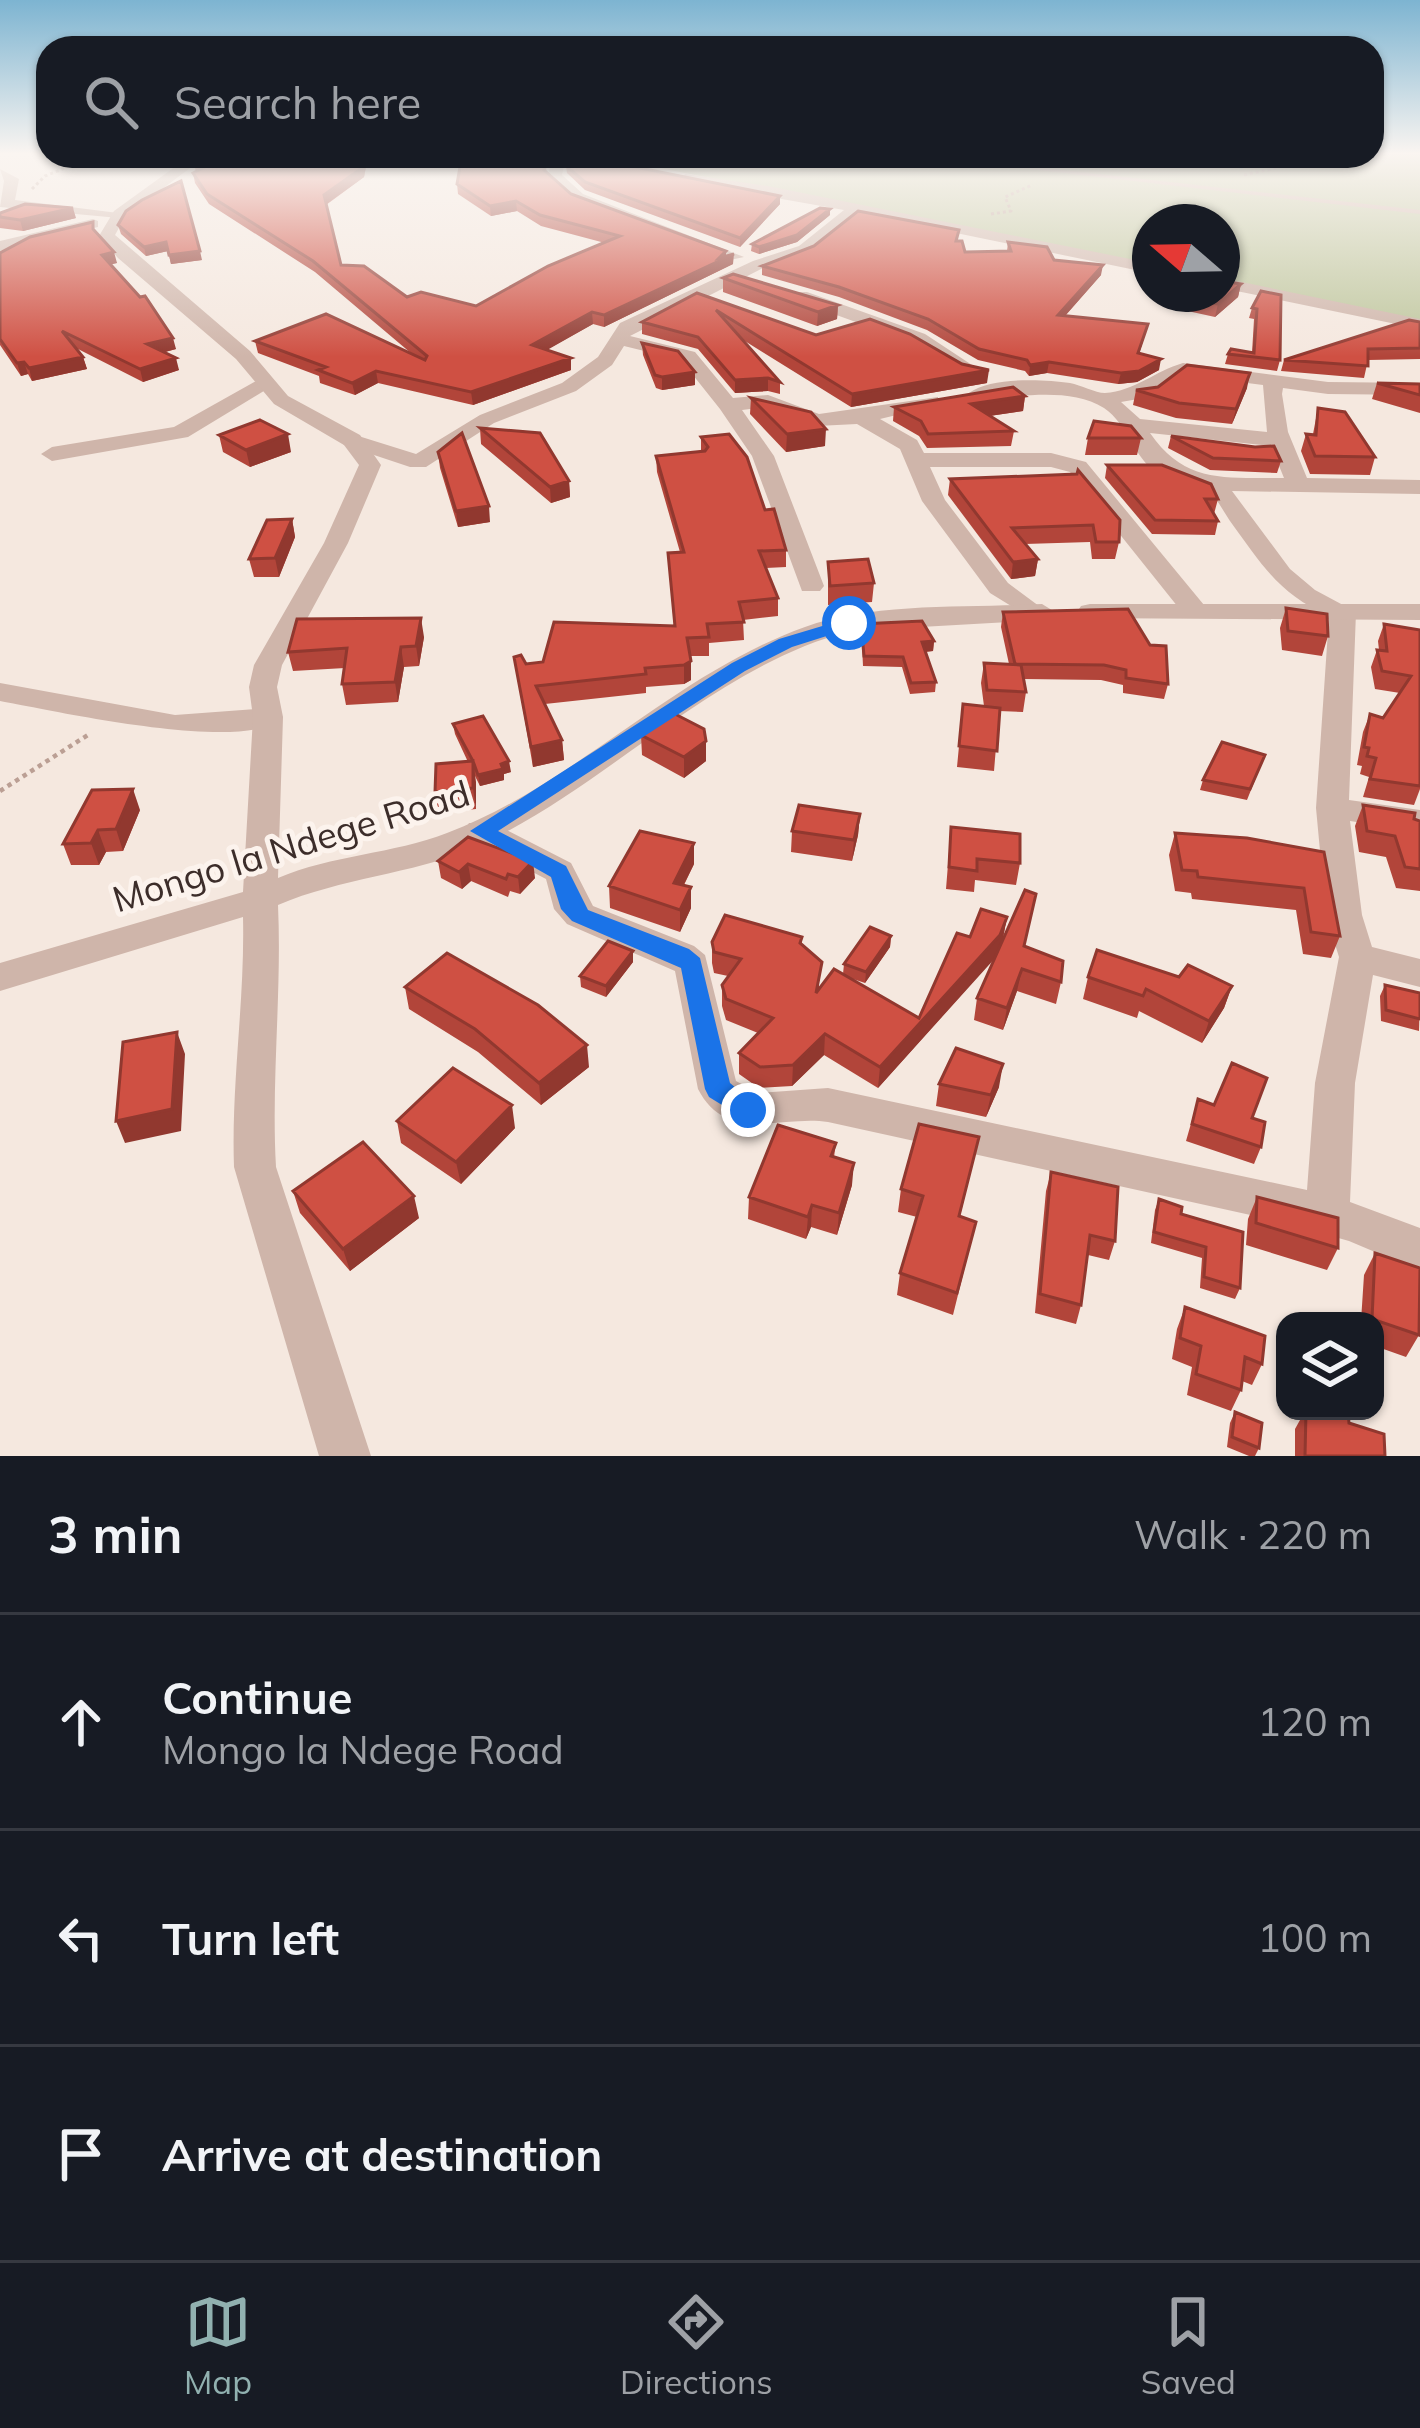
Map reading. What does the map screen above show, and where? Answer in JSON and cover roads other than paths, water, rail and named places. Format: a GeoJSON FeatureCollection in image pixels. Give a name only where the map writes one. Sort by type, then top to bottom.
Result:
{"type":"FeatureCollection","features":[{"type":"Feature","properties":{"kind":"street"},"geometry":{"type":"LineString","coordinates":[[0,246],[100,221]]}},
{"type":"Feature","properties":{"kind":"street"},"geometry":{"type":"LineString","coordinates":[[114,221],[107,236],[124,255],[206,320],[281,400],[352,440],[418,462],[487,419],[569,387],[604,361],[626,327],[759,264],[805,249],[840,221]]}},
{"type":"Feature","properties":{"kind":"street"},"geometry":{"type":"LineString","coordinates":[[643,221],[759,264]]}},
{"type":"Feature","properties":{"kind":"street"},"geometry":{"type":"LineString","coordinates":[[916,221],[1132,264]]}},
{"type":"Feature","properties":{"kind":"street"},"geometry":{"type":"LineString","coordinates":[[731,277],[918,338],[970,369],[1094,396],[1144,394],[1171,372],[1183,369],[1336,388],[1420,389]]}},
{"type":"Feature","properties":{"kind":"street"},"geometry":{"type":"LineString","coordinates":[[1240,287],[1420,324]]}},
{"type":"Feature","properties":{"kind":"street"},"geometry":{"type":"LineString","coordinates":[[695,293],[715,301]]}},
{"type":"Feature","properties":{"kind":"street"},"geometry":{"type":"LineString","coordinates":[[836,332],[868,320]]}},
{"type":"Feature","properties":{"kind":"street"},"geometry":{"type":"LineString","coordinates":[[620,338],[688,356],[728,405],[763,456],[811,586]]}},
{"type":"Feature","properties":{"kind":"street"},"geometry":{"type":"LineString","coordinates":[[1274,381],[1270,403],[1297,482]]}},
{"type":"Feature","properties":{"kind":"street"},"geometry":{"type":"LineString","coordinates":[[52,454],[180,432],[265,382]]}},
{"type":"Feature","properties":{"kind":"street"},"geometry":{"type":"LineString","coordinates":[[728,405],[768,401],[817,420],[861,417],[1036,386]]}},
{"type":"Feature","properties":{"kind":"street"},"geometry":{"type":"LineString","coordinates":[[1094,396],[1119,409],[1134,425],[1141,467]]}},
{"type":"Feature","properties":{"kind":"street"},"geometry":{"type":"LineString","coordinates":[[861,417],[909,445],[934,501],[979,562],[999,588],[1034,612]]}},
{"type":"Feature","properties":{"kind":"street"},"geometry":{"type":"LineString","coordinates":[[1134,425],[1280,440]]}},
{"type":"Feature","properties":{"kind":"street"},"geometry":{"type":"LineString","coordinates":[[345,1456],[255,1167],[253,1126],[263,981],[260,898],[268,717],[263,687],[268,665],[365,484],[370,465],[352,440]]}},
{"type":"Feature","properties":{"kind":"street"},"geometry":{"type":"LineString","coordinates":[[917,460],[1051,460],[1078,467],[1141,467],[1215,484],[1420,487]]}},
{"type":"Feature","properties":{"kind":"street"},"geometry":{"type":"LineString","coordinates":[[1078,467],[1089,487],[1195,611]]}},
{"type":"Feature","properties":{"kind":"street"},"geometry":{"type":"LineString","coordinates":[[1215,484],[1281,574],[1306,596],[1343,612],[1331,808],[1344,915],[1357,957],[1352,1009],[1335,1083],[1328,1212]]}},
{"type":"Feature","properties":{"kind":"street","name":"Mongo la Ndege Road"},"geometry":{"type":"LineString","coordinates":[[0,977],[260,898],[310,878],[426,851],[481,831],[738,667],[785,643],[849,623],[1034,612],[1420,611]]}},
{"type":"Feature","properties":{"kind":"street"},"geometry":{"type":"LineString","coordinates":[[0,692],[199,726],[268,717]]}},
{"type":"Feature","properties":{"kind":"street"},"geometry":{"type":"LineString","coordinates":[[1331,808],[1420,820]]}},
{"type":"Feature","properties":{"kind":"street"},"geometry":{"type":"LineString","coordinates":[[481,831],[559,871],[572,909],[580,915],[692,964],[718,1089],[748,1110],[765,1112],[812,1101],[1026,1151],[1328,1212],[1420,1250]]}},
{"type":"Feature","properties":{"kind":"street"},"geometry":{"type":"LineString","coordinates":[[1357,957],[1420,973]]}}]}
